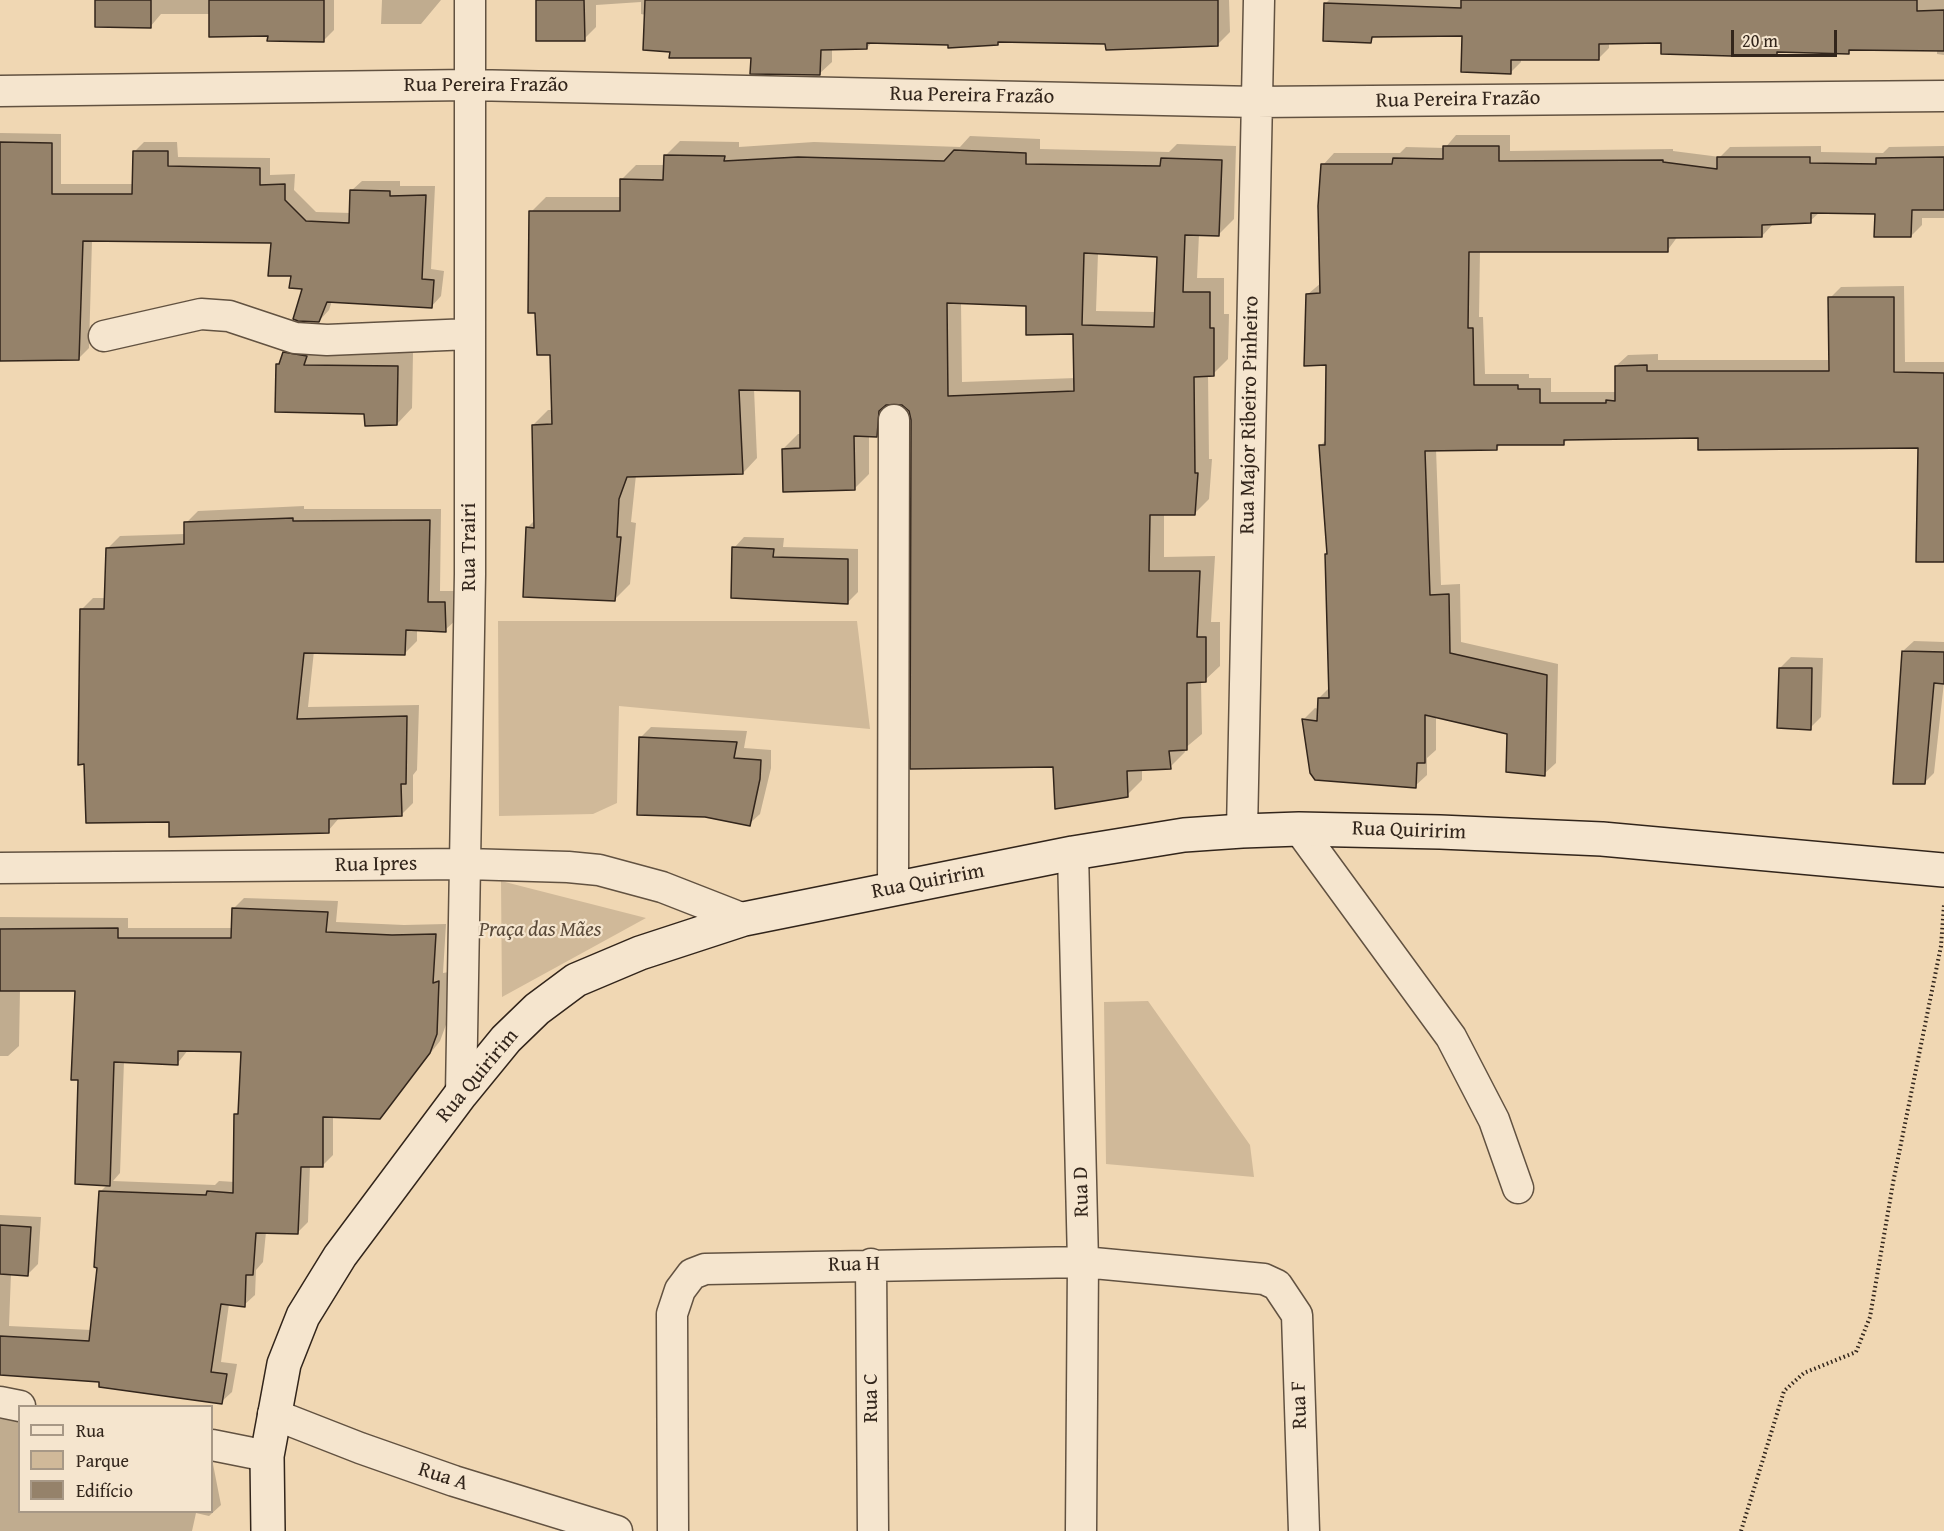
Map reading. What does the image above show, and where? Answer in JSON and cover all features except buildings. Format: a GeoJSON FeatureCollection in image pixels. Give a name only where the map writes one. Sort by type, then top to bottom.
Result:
{"type":"FeatureCollection","features":[{"type":"Feature","properties":{"kind":"main road","name":"Rua Quiririm"},"geometry":{"type":"LineString","coordinates":[[268,1531],[267,1456],[284,1364],[303,1317],[340,1256],[460,1094],[506,1039],[537,1009],[576,980],[640,953],[744,919],[1073,853],[1184,835],[1242,831],[1299,828],[1602,839],[1944,870]]}},
{"type":"Feature","properties":{"kind":"street","name":"Rua Trairi"},"geometry":{"type":"LineString","coordinates":[[460,1094],[470,574],[470,0]]}},
{"type":"Feature","properties":{"kind":"street","name":"Rua Major Ribeiro Pinheiro"},"geometry":{"type":"LineString","coordinates":[[1242,831],[1259,0]]}},
{"type":"Feature","properties":{"kind":"street","name":"Rua Pereira Frazão"},"geometry":{"type":"LineString","coordinates":[[0,91],[469,85],[1256,102],[1944,96]]}},
{"type":"Feature","properties":{"kind":"street"},"geometry":{"type":"LineString","coordinates":[[104,336],[201,314],[229,316],[295,338],[327,340],[470,334]]}},
{"type":"Feature","properties":{"kind":"street"},"geometry":{"type":"LineString","coordinates":[[893,890],[894,420]]}},
{"type":"Feature","properties":{"kind":"street"},"geometry":{"type":"LineString","coordinates":[[1299,828],[1451,1037],[1494,1120],[1518,1188]]}},
{"type":"Feature","properties":{"kind":"street","name":"Rua D"},"geometry":{"type":"LineString","coordinates":[[1073,853],[1083,1262],[1081,1531]]}},
{"type":"Feature","properties":{"kind":"street","name":"Rua Ipres"},"geometry":{"type":"LineString","coordinates":[[0,868],[466,864],[599,870],[662,887],[744,919]]}},
{"type":"Feature","properties":{"kind":"street","name":"Rua H"},"geometry":{"type":"LineString","coordinates":[[673,1531],[672,1314],[680,1290],[692,1274],[705,1269],[871,1264],[1083,1262],[1264,1279],[1277,1285]]}},
{"type":"Feature","properties":{"kind":"street","name":"Rua C"},"geometry":{"type":"LineString","coordinates":[[871,1264],[873,1531]]}},
{"type":"Feature","properties":{"kind":"street","name":"Rua F"},"geometry":{"type":"LineString","coordinates":[[1277,1285],[1297,1315],[1304,1531]]}},
{"type":"Feature","properties":{"kind":"street"},"geometry":{"type":"LineString","coordinates":[[0,1402],[18,1406]]}},
{"type":"Feature","properties":{"kind":"street","name":"Rua A"},"geometry":{"type":"LineString","coordinates":[[273,1414],[454,1481],[617,1531]]}},
{"type":"Feature","properties":{"kind":"street"},"geometry":{"type":"LineString","coordinates":[[213,1445],[267,1456]]}},
{"type":"Feature","properties":{"kind":"path"},"geometry":{"type":"LineString","coordinates":[[1741,1531],[1784,1391],[1803,1373],[1856,1352],[1870,1317],[1893,1183],[1941,946],[1944,898]]}},
{"type":"Feature","properties":{"kind":"green space"},"geometry":{"type":"Polygon","coordinates":[[[498,621],[857,621],[870,729],[619,706],[617,803],[593,814],[499,816],[498,621]]]}},
{"type":"Feature","properties":{"kind":"green space","name":"Praça das Mães"},"geometry":{"type":"Polygon","coordinates":[[[501,881],[646,918],[502,997],[501,881]]]}},
{"type":"Feature","properties":{"kind":"green space"},"geometry":{"type":"Polygon","coordinates":[[[1148,1001],[1250,1145],[1254,1177],[1106,1164],[1104,1002],[1148,1001]]]}}]}
